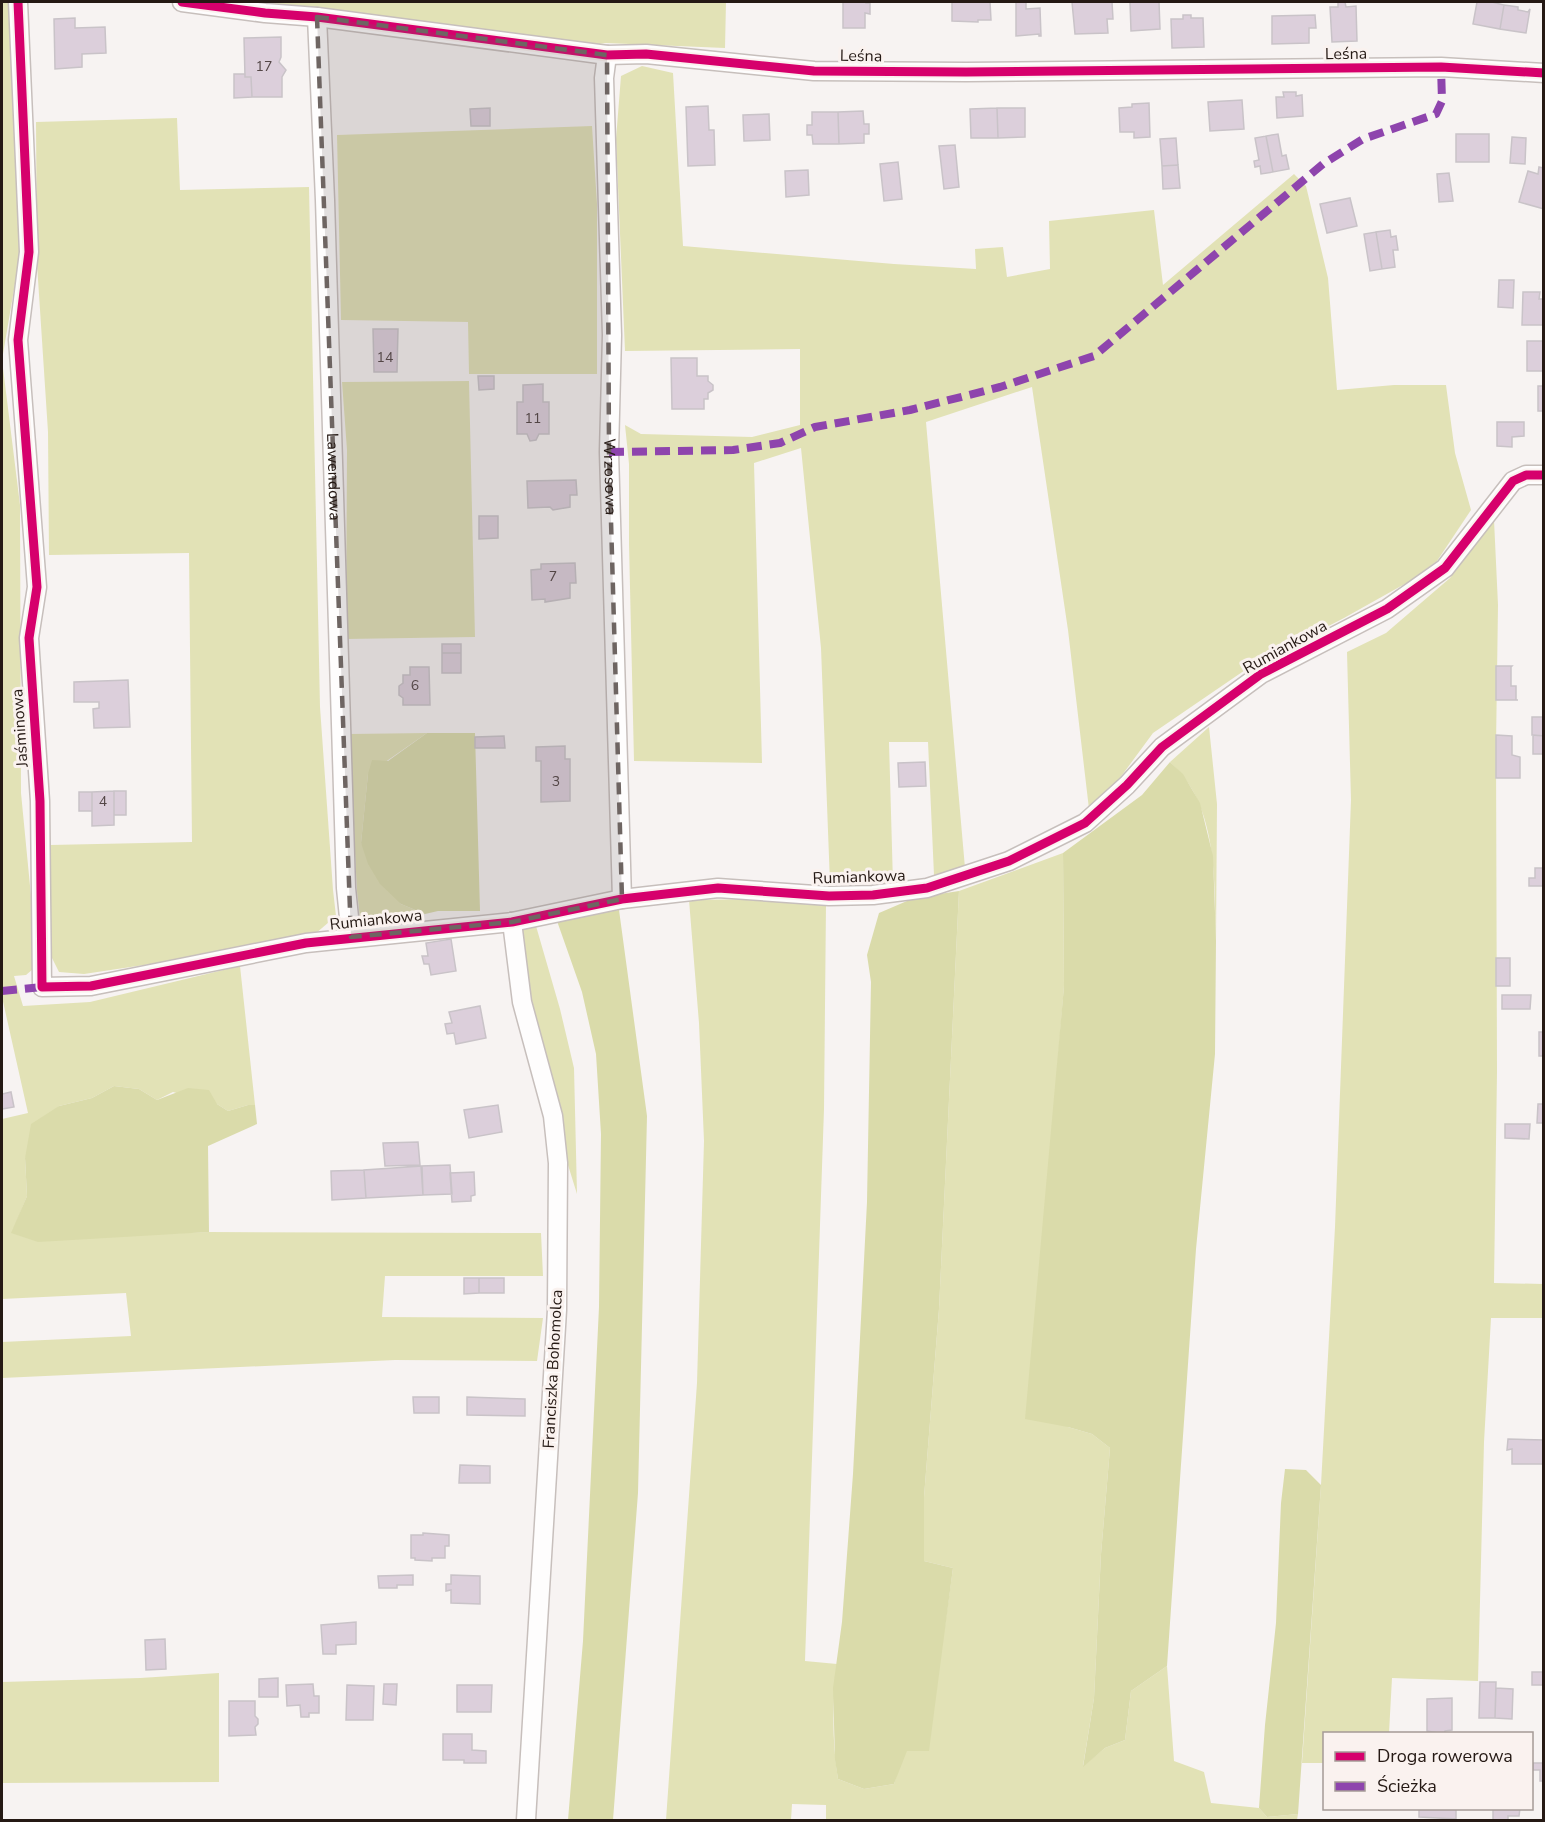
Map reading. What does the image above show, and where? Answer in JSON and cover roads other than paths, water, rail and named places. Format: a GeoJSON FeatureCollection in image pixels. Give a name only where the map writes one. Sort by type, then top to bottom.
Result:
{"type":"FeatureCollection","features":[{"type":"Feature","properties":{"kind":"street","name":"Jaśminowa"},"geometry":{"type":"LineString","coordinates":[[18,2],[29,252],[18,340],[37,587],[29,638],[40,801],[42,987]]}},
{"type":"Feature","properties":{"kind":"street","name":"Leśna"},"geometry":{"type":"LineString","coordinates":[[182,2],[317,17],[607,55],[646,54],[814,71],[966,72],[1441,67],[1544,73]]}},
{"type":"Feature","properties":{"kind":"street","name":"Lawendowa"},"geometry":{"type":"LineString","coordinates":[[317,17],[325,200],[346,876],[351,938]]}},
{"type":"Feature","properties":{"kind":"street","name":"Wrzosowa"},"geometry":{"type":"LineString","coordinates":[[607,55],[604,78],[612,334],[609,452],[622,899]]}},
{"type":"Feature","properties":{"kind":"street","name":"Rumiankowa"},"geometry":{"type":"LineString","coordinates":[[42,987],[91,986],[306,943],[512,921],[622,899],[718,888],[829,896],[873,895],[927,888],[1009,861],[1085,823],[1127,785],[1162,747],[1261,675],[1388,609],[1445,568],[1513,481],[1526,475],[1544,475]]}},
{"type":"Feature","properties":{"kind":"street","name":"Franciszka Bohomolca"},"geometry":{"type":"LineString","coordinates":[[512,921],[522,1002],[553,1116],[558,1163],[557,1310],[526,1821]]}}]}
